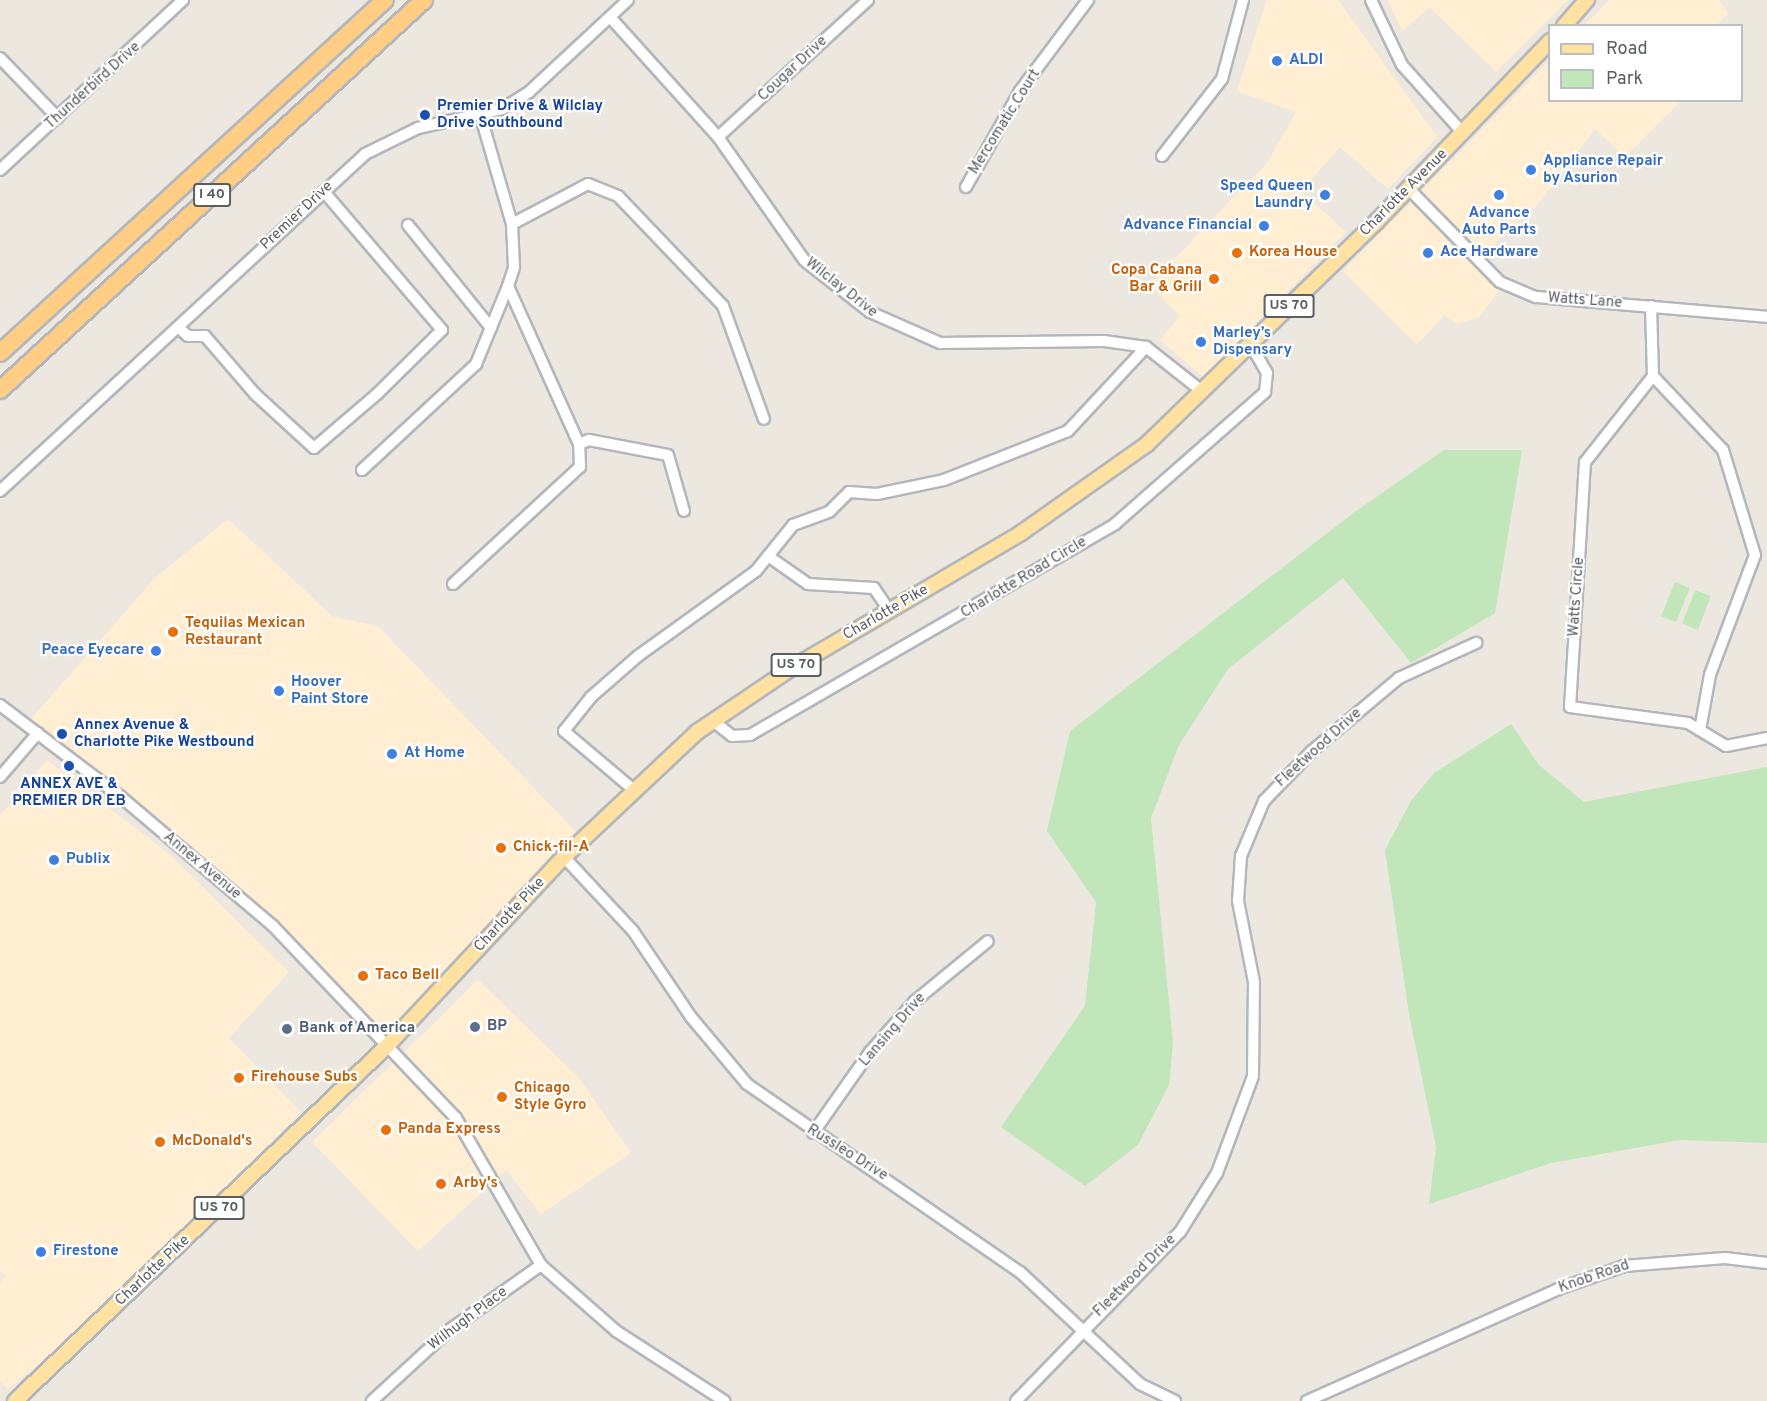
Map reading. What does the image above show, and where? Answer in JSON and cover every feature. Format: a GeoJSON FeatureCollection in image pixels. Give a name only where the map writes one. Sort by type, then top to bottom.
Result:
{"type":"FeatureCollection","features":[{"type":"Feature","properties":{"kind":"highway","name":"I 40"},"geometry":{"type":"LineString","coordinates":[[0,353],[385,0]]}},
{"type":"Feature","properties":{"kind":"highway","name":"I 40"},"geometry":{"type":"LineString","coordinates":[[0,390],[423,0]]}},
{"type":"Feature","properties":{"kind":"main road"},"geometry":{"type":"LineString","coordinates":[[1566,24],[1587,0]]}},
{"type":"Feature","properties":{"kind":"main road","name":"Charlotte Avenue"},"geometry":{"type":"LineString","coordinates":[[1203,392],[1409,189],[1548,43]]}},
{"type":"Feature","properties":{"kind":"main road","name":"Charlotte Pike"},"geometry":{"type":"LineString","coordinates":[[15,1401],[386,1047],[564,857],[713,721],[1021,533],[1138,451],[1203,392]]}},
{"type":"Feature","properties":{"kind":"street","name":"Thunderbird Drive"},"geometry":{"type":"LineString","coordinates":[[0,170],[183,0]]}},
{"type":"Feature","properties":{"kind":"street","name":"Premier Drive"},"geometry":{"type":"LineString","coordinates":[[0,490],[364,154],[418,129],[481,117],[529,92],[628,0]]}},
{"type":"Feature","properties":{"kind":"street","name":"Cougar Drive"},"geometry":{"type":"LineString","coordinates":[[718,137],[868,0]]}},
{"type":"Feature","properties":{"kind":"street","name":"Mercomatic Court"},"geometry":{"type":"LineString","coordinates":[[966,187],[1020,91],[1088,0]]}},
{"type":"Feature","properties":{"kind":"street"},"geometry":{"type":"LineString","coordinates":[[1162,156],[1222,79],[1243,0]]}},
{"type":"Feature","properties":{"kind":"street"},"geometry":{"type":"LineString","coordinates":[[1371,0],[1402,65],[1463,133]]}},
{"type":"Feature","properties":{"kind":"street","name":"Wilclay Drive"},"geometry":{"type":"LineString","coordinates":[[610,17],[718,137],[804,260],[870,312],[908,334],[940,343],[1104,341],[1146,347]]}},
{"type":"Feature","properties":{"kind":"street"},"geometry":{"type":"LineString","coordinates":[[0,58],[58,118]]}},
{"type":"Feature","properties":{"kind":"street"},"geometry":{"type":"LineString","coordinates":[[362,470],[476,364],[508,286],[514,267],[512,224],[481,117]]}},
{"type":"Feature","properties":{"kind":"street"},"geometry":{"type":"LineString","coordinates":[[512,224],[588,184],[618,196],[723,306],[764,419]]}},
{"type":"Feature","properties":{"kind":"street","name":"Watts Lane"},"geometry":{"type":"LineString","coordinates":[[1409,189],[1500,282],[1536,297],[1767,317]]}},
{"type":"Feature","properties":{"kind":"street"},"geometry":{"type":"LineString","coordinates":[[178,327],[188,336],[205,336],[255,394],[314,448],[377,394],[442,330],[324,192]]}},
{"type":"Feature","properties":{"kind":"street"},"geometry":{"type":"LineString","coordinates":[[408,225],[491,328]]}},
{"type":"Feature","properties":{"kind":"street"},"geometry":{"type":"LineString","coordinates":[[453,584],[580,467],[579,444],[508,286]]}},
{"type":"Feature","properties":{"kind":"street"},"geometry":{"type":"LineString","coordinates":[[1651,306],[1653,376],[1723,450],[1755,555],[1710,675],[1700,730]]}},
{"type":"Feature","properties":{"kind":"street","name":"Charlotte Road Circle"},"geometry":{"type":"LineString","coordinates":[[713,721],[732,736],[750,735],[1115,524],[1260,399],[1267,373],[1251,345]]}},
{"type":"Feature","properties":{"kind":"street"},"geometry":{"type":"LineString","coordinates":[[634,791],[564,731],[591,697],[638,656],[756,571],[793,525],[829,512],[849,492],[877,494],[944,480],[1068,431],[1146,347],[1203,392]]}},
{"type":"Feature","properties":{"kind":"street","name":"Watts Circle"},"geometry":{"type":"LineString","coordinates":[[1653,376],[1585,462],[1570,707],[1688,723],[1726,746],[1767,738]]}},
{"type":"Feature","properties":{"kind":"street"},"geometry":{"type":"LineString","coordinates":[[579,444],[589,440],[668,455],[684,511]]}},
{"type":"Feature","properties":{"kind":"street"},"geometry":{"type":"LineString","coordinates":[[768,556],[808,584],[874,588],[890,612]]}},
{"type":"Feature","properties":{"kind":"street","name":"Fleetwood Drive"},"geometry":{"type":"LineString","coordinates":[[1016,1401],[1081,1330],[1180,1232],[1217,1173],[1253,1076],[1254,982],[1238,890],[1241,856],[1264,801],[1312,751],[1399,678],[1476,643]]}},
{"type":"Feature","properties":{"kind":"street","name":"Annex Avenue"},"geometry":{"type":"LineString","coordinates":[[0,705],[38,733],[273,926],[456,1118],[541,1265],[616,1331],[724,1401]]}},
{"type":"Feature","properties":{"kind":"street"},"geometry":{"type":"LineString","coordinates":[[0,777],[38,733]]}},
{"type":"Feature","properties":{"kind":"street","name":"Russleo Drive"},"geometry":{"type":"LineString","coordinates":[[564,857],[633,931],[720,1056],[747,1084],[813,1133],[1020,1272],[1140,1384],[1175,1401]]}},
{"type":"Feature","properties":{"kind":"street","name":"Lansing Drive"},"geometry":{"type":"LineString","coordinates":[[813,1133],[870,1052],[915,1001],[988,940]]}},
{"type":"Feature","properties":{"kind":"street","name":"Knob Road"},"geometry":{"type":"LineString","coordinates":[[1307,1401],[1431,1344],[1624,1266],[1725,1258],[1767,1263]]}},
{"type":"Feature","properties":{"kind":"street","name":"Wilhugh Place"},"geometry":{"type":"LineString","coordinates":[[372,1401],[448,1331],[541,1265]]}},
{"type":"Feature","properties":{"kind":"shaded area"},"geometry":{"type":"Polygon","coordinates":[[[1267,0],[1338,0],[1437,137],[1388,189],[1340,147],[1301,191],[1346,232],[1203,377],[1160,340],[1180,316],[1149,285],[1267,163],[1296,112],[1237,91],[1267,0]]]}},
{"type":"Feature","properties":{"kind":"shaded area"},"geometry":{"type":"Polygon","coordinates":[[[1388,0],[1568,0],[1496,72],[1430,7],[1402,31],[1388,0]]]}},
{"type":"Feature","properties":{"kind":"shaded area"},"geometry":{"type":"Polygon","coordinates":[[[1610,0],[1719,0],[1728,13],[1718,24],[1585,24],[1610,0]]]}},
{"type":"Feature","properties":{"kind":"shaded area"},"geometry":{"type":"Polygon","coordinates":[[[1548,62],[1548,102],[1680,102],[1625,157],[1595,129],[1539,203],[1472,264],[1499,290],[1479,317],[1456,324],[1444,315],[1417,345],[1343,271],[1548,62]]]}},
{"type":"Feature","properties":{"kind":"shaded area"},"geometry":{"type":"Polygon","coordinates":[[[228,519],[333,617],[378,626],[578,834],[385,1034],[213,865],[30,720],[156,577],[228,519]]]}},
{"type":"Feature","properties":{"kind":"shaded area"},"geometry":{"type":"Polygon","coordinates":[[[47,760],[170,855],[289,972],[229,1038],[301,1112],[85,1327],[8,1389],[0,1381],[0,1282],[6,1276],[0,1271],[0,816],[47,760]]]}},
{"type":"Feature","properties":{"kind":"shaded area"},"geometry":{"type":"Polygon","coordinates":[[[478,980],[579,1078],[631,1153],[541,1214],[506,1170],[418,1251],[312,1142],[478,980]]]}},
{"type":"Feature","properties":{"kind":"green space"},"geometry":{"type":"Polygon","coordinates":[[[1444,450],[1522,450],[1495,613],[1411,663],[1343,578],[1228,669],[1179,745],[1151,818],[1173,1043],[1169,1085],[1138,1145],[1085,1186],[1001,1127],[1085,1006],[1096,902],[1047,831],[1070,731],[1356,511],[1444,450]]]}},
{"type":"Feature","properties":{"kind":"green space"},"geometry":{"type":"Polygon","coordinates":[[[1675,582],[1690,588],[1676,622],[1661,616],[1675,582]]]}},
{"type":"Feature","properties":{"kind":"green space"},"geometry":{"type":"Polygon","coordinates":[[[1695,590],[1711,596],[1698,630],[1682,624],[1695,590]]]}},
{"type":"Feature","properties":{"kind":"green space"},"geometry":{"type":"Polygon","coordinates":[[[1511,724],[1539,765],[1584,802],[1767,767],[1767,1143],[1680,1140],[1551,1163],[1429,1204],[1436,1147],[1409,1014],[1385,850],[1411,801],[1434,773],[1511,724]]]}},
{"type":"Feature","properties":{"kind":"place","name":"ALDI"},"geometry":{"type":"Point","coordinates":[1277,61]}},
{"type":"Feature","properties":{"kind":"place","name":"Premier Drive & Wilclay Drive Southbound"},"geometry":{"type":"Point","coordinates":[425,115]}},
{"type":"Feature","properties":{"kind":"place","name":"Appliance Repair by Asurion"},"geometry":{"type":"Point","coordinates":[1531,170]}},
{"type":"Feature","properties":{"kind":"place","name":"Speed Queen Laundry"},"geometry":{"type":"Point","coordinates":[1325,195]}},
{"type":"Feature","properties":{"kind":"place","name":"Advance Auto Parts"},"geometry":{"type":"Point","coordinates":[1499,195]}},
{"type":"Feature","properties":{"kind":"place","name":"Advance Financial"},"geometry":{"type":"Point","coordinates":[1264,226]}},
{"type":"Feature","properties":{"kind":"place","name":"Korea House"},"geometry":{"type":"Point","coordinates":[1237,253]}},
{"type":"Feature","properties":{"kind":"place","name":"Ace Hardware"},"geometry":{"type":"Point","coordinates":[1428,253]}},
{"type":"Feature","properties":{"kind":"place","name":"Copa Cabana Bar & Grill"},"geometry":{"type":"Point","coordinates":[1214,279]}},
{"type":"Feature","properties":{"kind":"place","name":"Marley’s Dispensary"},"geometry":{"type":"Point","coordinates":[1201,342]}},
{"type":"Feature","properties":{"kind":"place","name":"Tequilas Mexican Restaurant"},"geometry":{"type":"Point","coordinates":[173,632]}},
{"type":"Feature","properties":{"kind":"place","name":"Peace Eyecare"},"geometry":{"type":"Point","coordinates":[156,651]}},
{"type":"Feature","properties":{"kind":"place","name":"Hoover Paint Store"},"geometry":{"type":"Point","coordinates":[279,691]}},
{"type":"Feature","properties":{"kind":"place","name":"Annex Avenue & Charlotte Pike Westbound"},"geometry":{"type":"Point","coordinates":[62,734]}},
{"type":"Feature","properties":{"kind":"place","name":"At Home"},"geometry":{"type":"Point","coordinates":[392,754]}},
{"type":"Feature","properties":{"kind":"place","name":"ANNEX AVE & PREMIER DR EB"},"geometry":{"type":"Point","coordinates":[69,766]}},
{"type":"Feature","properties":{"kind":"place","name":"Chick-fil-A"},"geometry":{"type":"Point","coordinates":[501,848]}},
{"type":"Feature","properties":{"kind":"place","name":"Publix"},"geometry":{"type":"Point","coordinates":[54,860]}},
{"type":"Feature","properties":{"kind":"place","name":"Taco Bell"},"geometry":{"type":"Point","coordinates":[363,976]}},
{"type":"Feature","properties":{"kind":"place","name":"BP"},"geometry":{"type":"Point","coordinates":[475,1027]}},
{"type":"Feature","properties":{"kind":"place","name":"Bank of America"},"geometry":{"type":"Point","coordinates":[287,1029]}},
{"type":"Feature","properties":{"kind":"place","name":"Firehouse Subs"},"geometry":{"type":"Point","coordinates":[239,1078]}},
{"type":"Feature","properties":{"kind":"place","name":"Chicago Style Gyro"},"geometry":{"type":"Point","coordinates":[502,1097]}},
{"type":"Feature","properties":{"kind":"place","name":"Panda Express"},"geometry":{"type":"Point","coordinates":[386,1130]}},
{"type":"Feature","properties":{"kind":"place","name":"McDonald's"},"geometry":{"type":"Point","coordinates":[160,1142]}},
{"type":"Feature","properties":{"kind":"place","name":"Arby's"},"geometry":{"type":"Point","coordinates":[441,1184]}},
{"type":"Feature","properties":{"kind":"place","name":"Firestone"},"geometry":{"type":"Point","coordinates":[41,1252]}}]}
